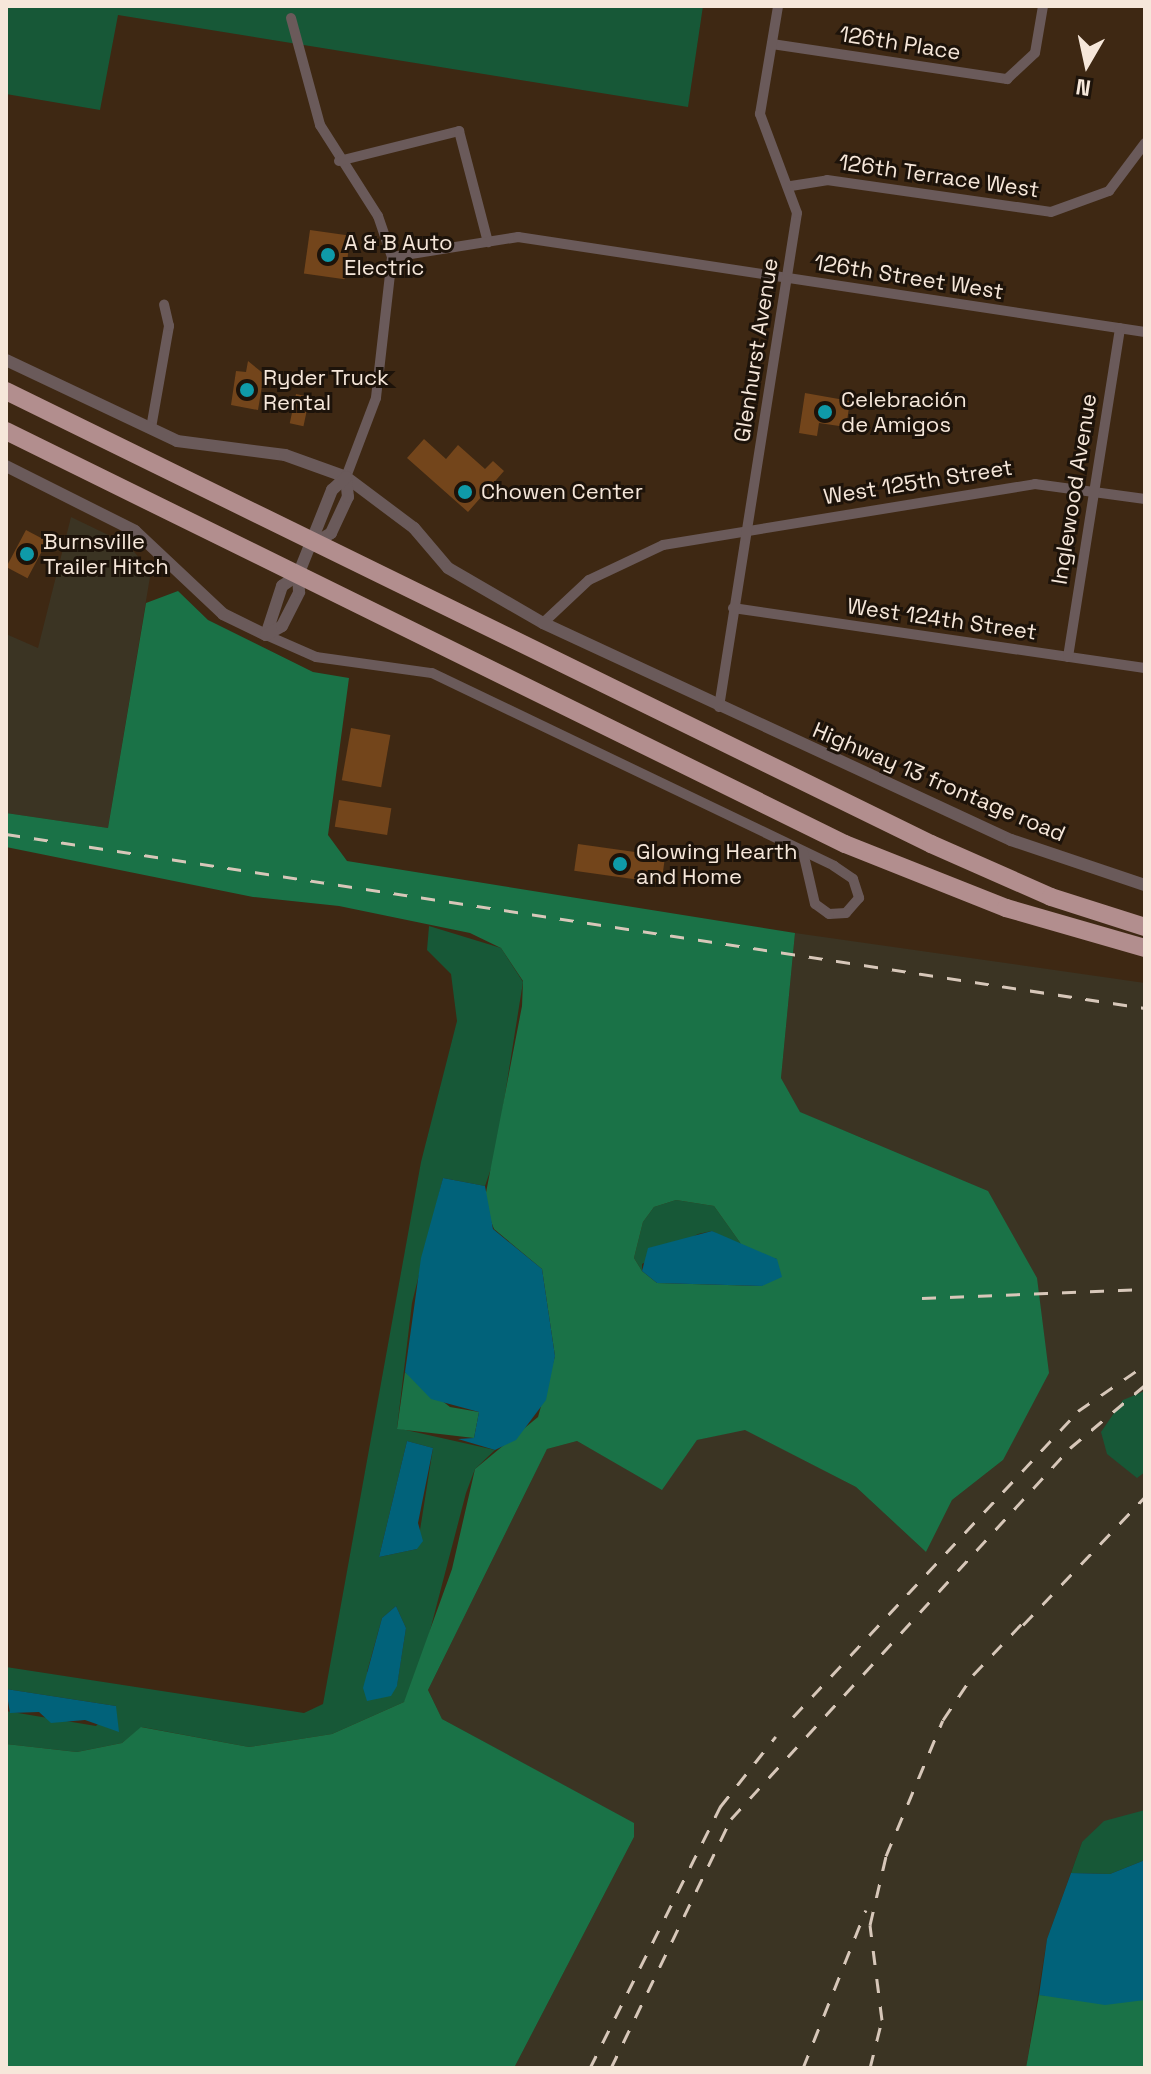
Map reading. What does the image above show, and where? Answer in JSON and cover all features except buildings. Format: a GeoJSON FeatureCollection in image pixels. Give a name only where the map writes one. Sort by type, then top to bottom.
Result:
{"type":"FeatureCollection","features":[{"type":"Feature","properties":{"kind":"highway"},"geometry":{"type":"LineString","coordinates":[[6,391],[931,844],[1051,897],[1145,927]]}},
{"type":"Feature","properties":{"kind":"highway"},"geometry":{"type":"LineString","coordinates":[[6,431],[845,844],[1006,908],[1145,948]]}},
{"type":"Feature","properties":{"kind":"street","name":"Glenhurst Avenue"},"geometry":{"type":"LineString","coordinates":[[719,707],[797,213],[791,186],[762,135],[778,6]]}},
{"type":"Feature","properties":{"kind":"street","name":"126th Place"},"geometry":{"type":"LineString","coordinates":[[772,44],[1002,79],[1020,74],[1035,53],[1043,6]]}},
{"type":"Feature","properties":{"kind":"street"},"geometry":{"type":"LineString","coordinates":[[266,635],[282,626],[299,592],[298,575],[313,544],[331,533],[348,497],[346,477],[376,398],[392,257],[378,216],[339,161],[306,87],[291,18]]}},
{"type":"Feature","properties":{"kind":"street"},"geometry":{"type":"LineString","coordinates":[[339,161],[459,131],[488,242]]}},
{"type":"Feature","properties":{"kind":"street","name":"126th Terrace West"},"geometry":{"type":"LineString","coordinates":[[791,186],[827,180],[1051,212],[1083,205],[1122,180],[1145,143]]}},
{"type":"Feature","properties":{"kind":"street","name":"126th Street West"},"geometry":{"type":"LineString","coordinates":[[392,257],[518,237],[1145,332]]}},
{"type":"Feature","properties":{"kind":"street"},"geometry":{"type":"LineString","coordinates":[[151,428],[169,326],[164,305]]}},
{"type":"Feature","properties":{"kind":"street","name":"Inglewood Avenue"},"geometry":{"type":"LineString","coordinates":[[1068,657],[1120,328]]}},
{"type":"Feature","properties":{"kind":"street"},"geometry":{"type":"LineString","coordinates":[[6,360],[177,441],[285,455],[346,477],[414,528],[448,568],[543,623],[719,707]]}},
{"type":"Feature","properties":{"kind":"street"},"geometry":{"type":"LineString","coordinates":[[6,466],[135,531],[223,614],[266,635],[316,657],[432,673],[803,852],[853,879],[859,898],[846,913],[829,914],[815,904],[803,852]]}},
{"type":"Feature","properties":{"kind":"street","name":"West 125th Street"},"geometry":{"type":"LineString","coordinates":[[543,623],[626,558],[746,531],[1035,484],[1145,499]]}},
{"type":"Feature","properties":{"kind":"street","name":"West 124th Street"},"geometry":{"type":"LineString","coordinates":[[733,608],[1145,668]]}},
{"type":"Feature","properties":{"kind":"street","name":"Highway 13 frontage road"},"geometry":{"type":"LineString","coordinates":[[719,707],[1011,840],[1145,885]]}},
{"type":"Feature","properties":{"kind":"shaded area"},"geometry":{"type":"Polygon","coordinates":[[[71,517],[127,544],[151,571],[108,828],[6,813],[6,634],[38,648],[71,517]]]}},
{"type":"Feature","properties":{"kind":"shaded area"},"geometry":{"type":"Polygon","coordinates":[[[795,933],[1145,983],[1145,1810],[1082,1842],[1047,1939],[1026,2068],[514,2068],[634,1837],[634,1824],[442,1719],[428,1690],[547,1449],[577,1441],[662,1489],[697,1440],[745,1429],[856,1487],[926,1552],[952,1500],[1003,1460],[872,1142],[800,1113],[781,1078],[795,933]]]}},
{"type":"Feature","properties":{"kind":"green space"},"geometry":{"type":"Polygon","coordinates":[[[6,6],[703,6],[688,107],[118,15],[100,110],[6,94],[6,6]]]}},
{"type":"Feature","properties":{"kind":"green space"},"geometry":{"type":"Polygon","coordinates":[[[178,591],[208,620],[313,672],[349,678],[328,835],[347,861],[795,933],[781,1078],[800,1112],[988,1191],[1037,1278],[1049,1373],[1003,1460],[952,1500],[926,1552],[856,1487],[745,1430],[697,1440],[662,1490],[577,1441],[547,1449],[428,1690],[442,1719],[634,1823],[634,1837],[514,2068],[6,2068],[6,1744],[77,1752],[122,1743],[141,1727],[249,1747],[332,1734],[404,1702],[452,1569],[475,1469],[538,1417],[555,1356],[542,1269],[494,1229],[484,1203],[522,1006],[523,981],[501,948],[470,933],[339,906],[253,897],[6,847],[6,813],[108,828],[146,603],[178,591]],[[676,1200],[654,1207],[643,1222],[634,1258],[642,1271],[657,1283],[762,1286],[777,1259],[746,1251],[714,1206],[676,1200]]]}},
{"type":"Feature","properties":{"kind":"green space"},"geometry":{"type":"Polygon","coordinates":[[[429,926],[501,948],[523,982],[495,1157],[485,1186],[443,1178],[412,1303],[397,1428],[495,1450],[475,1469],[466,1493],[415,1688],[404,1702],[332,1734],[249,1747],[142,1727],[122,1743],[77,1752],[6,1744],[6,1711],[96,1726],[116,1706],[6,1689],[6,1667],[304,1713],[323,1704],[421,1162],[457,1021],[451,974],[427,950],[429,926]],[[407,1441],[379,1557],[417,1549],[433,1448],[407,1441]],[[396,1606],[382,1618],[367,1672],[397,1685],[406,1628],[396,1606]]]}},
{"type":"Feature","properties":{"kind":"green space"},"geometry":{"type":"Polygon","coordinates":[[[676,1200],[714,1206],[746,1251],[712,1231],[698,1234],[642,1264],[642,1271],[634,1258],[643,1222],[654,1207],[676,1200]]]}},
{"type":"Feature","properties":{"kind":"green space"},"geometry":{"type":"Polygon","coordinates":[[[405,1372],[450,1407],[479,1412],[474,1438],[397,1429],[405,1372]]]}},
{"type":"Feature","properties":{"kind":"green space"},"geometry":{"type":"Polygon","coordinates":[[[1145,1391],[1145,1472],[1137,1478],[1107,1454],[1101,1432],[1123,1400],[1145,1391]]]}},
{"type":"Feature","properties":{"kind":"green space"},"geometry":{"type":"Polygon","coordinates":[[[1145,1810],[1145,1860],[1110,1874],[1071,1873],[1082,1842],[1104,1821],[1145,1810]]]}},
{"type":"Feature","properties":{"kind":"green space"},"geometry":{"type":"Polygon","coordinates":[[[1039,1995],[1145,2000],[1145,2068],[1026,2068],[1039,1995]]]}},
{"type":"Feature","properties":{"kind":"water"},"geometry":{"type":"Polygon","coordinates":[[[443,1178],[485,1186],[493,1229],[542,1269],[555,1356],[546,1400],[516,1440],[495,1450],[458,1439],[474,1438],[479,1412],[431,1399],[405,1372],[421,1258],[443,1178]]]}},
{"type":"Feature","properties":{"kind":"water"},"geometry":{"type":"Polygon","coordinates":[[[712,1231],[777,1259],[782,1277],[762,1286],[657,1283],[642,1271],[648,1248],[712,1231]]]}},
{"type":"Feature","properties":{"kind":"water"},"geometry":{"type":"Polygon","coordinates":[[[407,1441],[433,1448],[418,1523],[423,1541],[417,1549],[379,1557],[407,1441]]]}},
{"type":"Feature","properties":{"kind":"water"},"geometry":{"type":"Polygon","coordinates":[[[396,1606],[406,1628],[397,1686],[391,1696],[367,1701],[363,1688],[382,1618],[396,1606]]]}},
{"type":"Feature","properties":{"kind":"water"},"geometry":{"type":"Polygon","coordinates":[[[6,1689],[116,1706],[119,1732],[85,1720],[51,1723],[39,1712],[10,1713],[6,1689]]]}},
{"type":"Feature","properties":{"kind":"water"},"geometry":{"type":"Polygon","coordinates":[[[1145,1860],[1145,2000],[1105,2005],[1039,1995],[1047,1939],[1071,1873],[1110,1874],[1145,1860]]]}},
{"type":"Feature","properties":{"kind":"railway"},"geometry":{"type":"LineString","coordinates":[[6,834],[1145,1008]]}},
{"type":"Feature","properties":{"kind":"railway"},"geometry":{"type":"LineString","coordinates":[[922,1298],[1145,1289]]}},
{"type":"Feature","properties":{"kind":"railway"},"geometry":{"type":"LineString","coordinates":[[793,1717],[1078,1411],[1145,1365]]}},
{"type":"Feature","properties":{"kind":"railway"},"geometry":{"type":"LineString","coordinates":[[611,2068],[731,1819],[1070,1448],[1145,1385]]}},
{"type":"Feature","properties":{"kind":"railway"},"geometry":{"type":"LineString","coordinates":[[1023,1625],[1145,1497]]}},
{"type":"Feature","properties":{"kind":"railway"},"geometry":{"type":"LineString","coordinates":[[870,2068],[882,2020],[870,1925],[886,1856],[943,1720],[973,1675],[1029,1616]]}},
{"type":"Feature","properties":{"kind":"railway"},"geometry":{"type":"LineString","coordinates":[[590,2068],[720,1807],[776,1736]]}},
{"type":"Feature","properties":{"kind":"railway"},"geometry":{"type":"LineString","coordinates":[[803,2068],[866,1910]]}},
{"type":"Feature","properties":{"kind":"place","name":"A & B Auto Electric"},"geometry":{"type":"Point","coordinates":[328,255]}},
{"type":"Feature","properties":{"kind":"place","name":"Ryder Truck Rental"},"geometry":{"type":"Point","coordinates":[247,390]}},
{"type":"Feature","properties":{"kind":"place","name":"Celebración de Amigos"},"geometry":{"type":"Point","coordinates":[825,412]}},
{"type":"Feature","properties":{"kind":"place","name":"Chowen Center"},"geometry":{"type":"Point","coordinates":[465,492]}},
{"type":"Feature","properties":{"kind":"place","name":"Burnsville Trailer Hitch"},"geometry":{"type":"Point","coordinates":[27,554]}},
{"type":"Feature","properties":{"kind":"place","name":"Glowing Hearth and Home"},"geometry":{"type":"Point","coordinates":[620,864]}}]}
